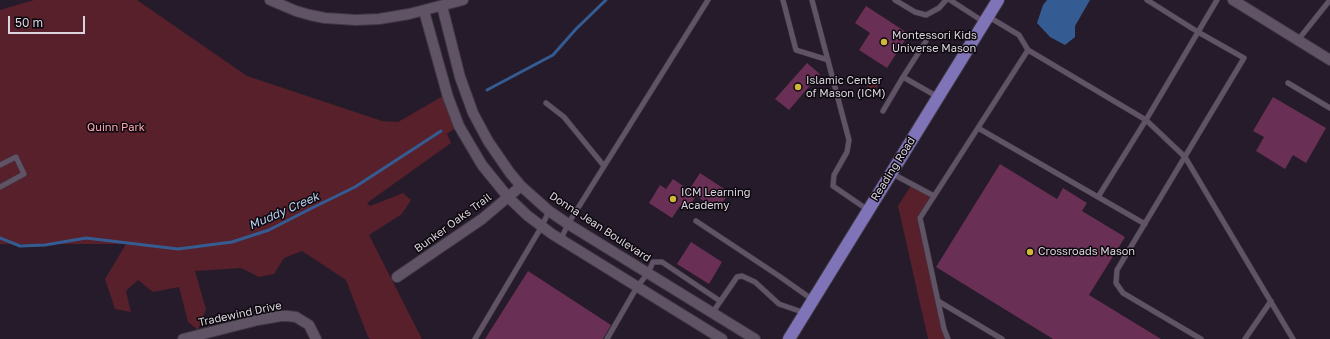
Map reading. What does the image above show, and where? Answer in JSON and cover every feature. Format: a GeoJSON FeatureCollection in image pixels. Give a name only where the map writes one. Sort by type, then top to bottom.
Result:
{"type":"FeatureCollection","features":[{"type":"Feature","properties":{"kind":"main road","name":"Reading Road"},"geometry":{"type":"LineString","coordinates":[[791,338],[804,313],[998,0]]}},
{"type":"Feature","properties":{"kind":"street"},"geometry":{"type":"LineString","coordinates":[[270,0],[310,15],[325,18],[356,20],[379,19],[424,11],[463,0]]}},
{"type":"Feature","properties":{"kind":"street"},"geometry":{"type":"LineString","coordinates":[[1233,0],[1330,60]]}},
{"type":"Feature","properties":{"kind":"street","name":"Donna Jean Boulevard"},"geometry":{"type":"LineString","coordinates":[[442,6],[460,77],[473,113],[488,141],[521,186],[549,211],[568,224],[755,339]]}},
{"type":"Feature","properties":{"kind":"street"},"geometry":{"type":"LineString","coordinates":[[424,11],[448,97],[459,126],[482,165],[508,197],[542,226],[561,239],[722,339]]}},
{"type":"Feature","properties":{"kind":"street","name":"Bunker Oaks Trail"},"geometry":{"type":"LineString","coordinates":[[397,277],[482,219],[521,186]]}},
{"type":"Feature","properties":{"kind":"street","name":"Tradewind Drive"},"geometry":{"type":"LineString","coordinates":[[183,339],[258,320],[281,316],[296,317],[309,325],[316,339]]}},
{"type":"Feature","properties":{"kind":"lane"},"geometry":{"type":"LineString","coordinates":[[561,239],[568,224],[708,0]]}},
{"type":"Feature","properties":{"kind":"lane"},"geometry":{"type":"LineString","coordinates":[[783,0],[796,50],[828,60]]}},
{"type":"Feature","properties":{"kind":"lane"},"geometry":{"type":"LineString","coordinates":[[812,0],[849,140],[847,152],[834,175],[833,186],[868,210]]}},
{"type":"Feature","properties":{"kind":"lane"},"geometry":{"type":"LineString","coordinates":[[895,0],[914,12],[926,15],[939,8],[946,0]]}},
{"type":"Feature","properties":{"kind":"lane"},"geometry":{"type":"LineString","coordinates":[[950,0],[1019,35],[1028,50],[1146,120],[1185,157],[1293,339]]}},
{"type":"Feature","properties":{"kind":"lane"},"geometry":{"type":"LineString","coordinates":[[1147,0],[1198,32],[1244,58],[1117,270],[1116,283],[1123,293],[1201,339]]}},
{"type":"Feature","properties":{"kind":"lane"},"geometry":{"type":"LineString","coordinates":[[1098,197],[1146,120],[1217,0]]}},
{"type":"Feature","properties":{"kind":"lane"},"geometry":{"type":"LineString","coordinates":[[1298,40],[1330,0]]}},
{"type":"Feature","properties":{"kind":"lane"},"geometry":{"type":"LineString","coordinates":[[883,111],[926,42]]}},
{"type":"Feature","properties":{"kind":"lane"},"geometry":{"type":"LineString","coordinates":[[948,339],[944,329],[920,218],[1028,50]]}},
{"type":"Feature","properties":{"kind":"lane"},"geometry":{"type":"LineString","coordinates":[[903,77],[938,97]]}},
{"type":"Feature","properties":{"kind":"lane"},"geometry":{"type":"LineString","coordinates":[[1288,83],[1330,108]]}},
{"type":"Feature","properties":{"kind":"lane"},"geometry":{"type":"LineString","coordinates":[[546,103],[564,117],[604,166]]}},
{"type":"Feature","properties":{"kind":"lane"},"geometry":{"type":"LineString","coordinates":[[978,128],[1144,224]]}},
{"type":"Feature","properties":{"kind":"lane"},"geometry":{"type":"LineString","coordinates":[[0,165],[16,157],[24,174],[0,187]]}},
{"type":"Feature","properties":{"kind":"lane"},"geometry":{"type":"LineString","coordinates":[[891,173],[934,196]]}},
{"type":"Feature","properties":{"kind":"lane"},"geometry":{"type":"LineString","coordinates":[[475,339],[542,226],[549,211]]}},
{"type":"Feature","properties":{"kind":"lane"},"geometry":{"type":"LineString","coordinates":[[696,221],[813,300]]}},
{"type":"Feature","properties":{"kind":"lane"},"geometry":{"type":"LineString","coordinates":[[607,339],[637,287],[648,273],[653,262],[662,262],[720,301]]}},
{"type":"Feature","properties":{"kind":"lane"},"geometry":{"type":"LineString","coordinates":[[712,312],[737,277],[742,276],[755,282],[779,304],[804,313]]}},
{"type":"Feature","properties":{"kind":"lane"},"geometry":{"type":"LineString","coordinates":[[938,301],[1002,339]]}},
{"type":"Feature","properties":{"kind":"lane"},"geometry":{"type":"LineString","coordinates":[[1245,339],[1271,301]]}},
{"type":"Feature","properties":{"kind":"green space","name":"Quinn Park"},"geometry":{"type":"Polygon","coordinates":[[[34,0],[137,0],[247,76],[382,121],[398,122],[443,96],[455,128],[447,134],[451,143],[367,203],[370,206],[403,193],[411,200],[402,214],[369,235],[422,339],[370,339],[346,280],[302,251],[284,258],[274,274],[259,277],[241,268],[195,271],[206,309],[198,330],[188,322],[179,287],[153,292],[138,280],[126,291],[131,312],[115,309],[105,279],[126,244],[0,244],[0,10],[34,0]]]}},
{"type":"Feature","properties":{"kind":"green space"},"geometry":{"type":"Polygon","coordinates":[[[872,76],[881,81],[875,91],[866,85],[872,76]]]}},
{"type":"Feature","properties":{"kind":"green space"},"geometry":{"type":"Polygon","coordinates":[[[912,184],[934,196],[920,218],[948,339],[928,339],[898,206],[912,184]]]}},
{"type":"Feature","properties":{"kind":"water"},"geometry":{"type":"Polygon","coordinates":[[[1047,0],[1090,0],[1075,26],[1075,37],[1065,45],[1050,37],[1037,23],[1043,5],[1047,0]]]}},
{"type":"Feature","properties":{"kind":"building","name":"Montessori Kids Universe Mason"},"geometry":{"type":"Polygon","coordinates":[[[866,6],[909,34],[887,68],[859,50],[870,33],[855,23],[866,6]]]}},
{"type":"Feature","properties":{"kind":"building","name":"Islamic Center of Mason (ICM)"},"geometry":{"type":"Polygon","coordinates":[[[807,63],[820,74],[789,110],[775,99],[807,63]]]}},
{"type":"Feature","properties":{"kind":"building"},"geometry":{"type":"Polygon","coordinates":[[[1273,97],[1326,128],[1306,163],[1293,155],[1285,169],[1256,151],[1264,137],[1253,131],[1273,97]]]}},
{"type":"Feature","properties":{"kind":"building","name":"Crossroads Mason"},"geometry":{"type":"Polygon","coordinates":[[[1000,164],[1057,199],[1063,188],[1087,203],[1082,211],[1125,237],[1089,295],[1161,339],[1053,339],[936,267],[1000,164]]]}},
{"type":"Feature","properties":{"kind":"building","name":"ICM Learning Academy"},"geometry":{"type":"Polygon","coordinates":[[[700,173],[729,192],[718,210],[696,196],[687,210],[680,206],[672,218],[649,203],[660,185],[666,189],[673,179],[689,190],[700,173]]]}},
{"type":"Feature","properties":{"kind":"building"},"geometry":{"type":"Polygon","coordinates":[[[691,242],[722,262],[709,284],[677,264],[691,242]]]}},
{"type":"Feature","properties":{"kind":"building"},"geometry":{"type":"Polygon","coordinates":[[[528,271],[611,325],[603,339],[485,339],[528,271]]]}},
{"type":"Feature","properties":{"kind":"waterway","name":"Muddy Creek"},"geometry":{"type":"LineString","coordinates":[[487,90],[553,55],[576,29],[606,0]]}},
{"type":"Feature","properties":{"kind":"waterway","name":"Muddy Creek"},"geometry":{"type":"LineString","coordinates":[[0,238],[20,246],[45,245],[86,238],[178,249],[232,242],[269,230],[355,187],[441,131]]}},
{"type":"Feature","properties":{"kind":"place","name":"Montessori Kids Universe Mason"},"geometry":{"type":"Point","coordinates":[884,42]}},
{"type":"Feature","properties":{"kind":"place","name":"Islamic Center of Mason (ICM)"},"geometry":{"type":"Point","coordinates":[798,87]}},
{"type":"Feature","properties":{"kind":"place","name":"ICM Learning Academy"},"geometry":{"type":"Point","coordinates":[673,199]}},
{"type":"Feature","properties":{"kind":"place","name":"Crossroads Mason"},"geometry":{"type":"Point","coordinates":[1030,252]}}]}
